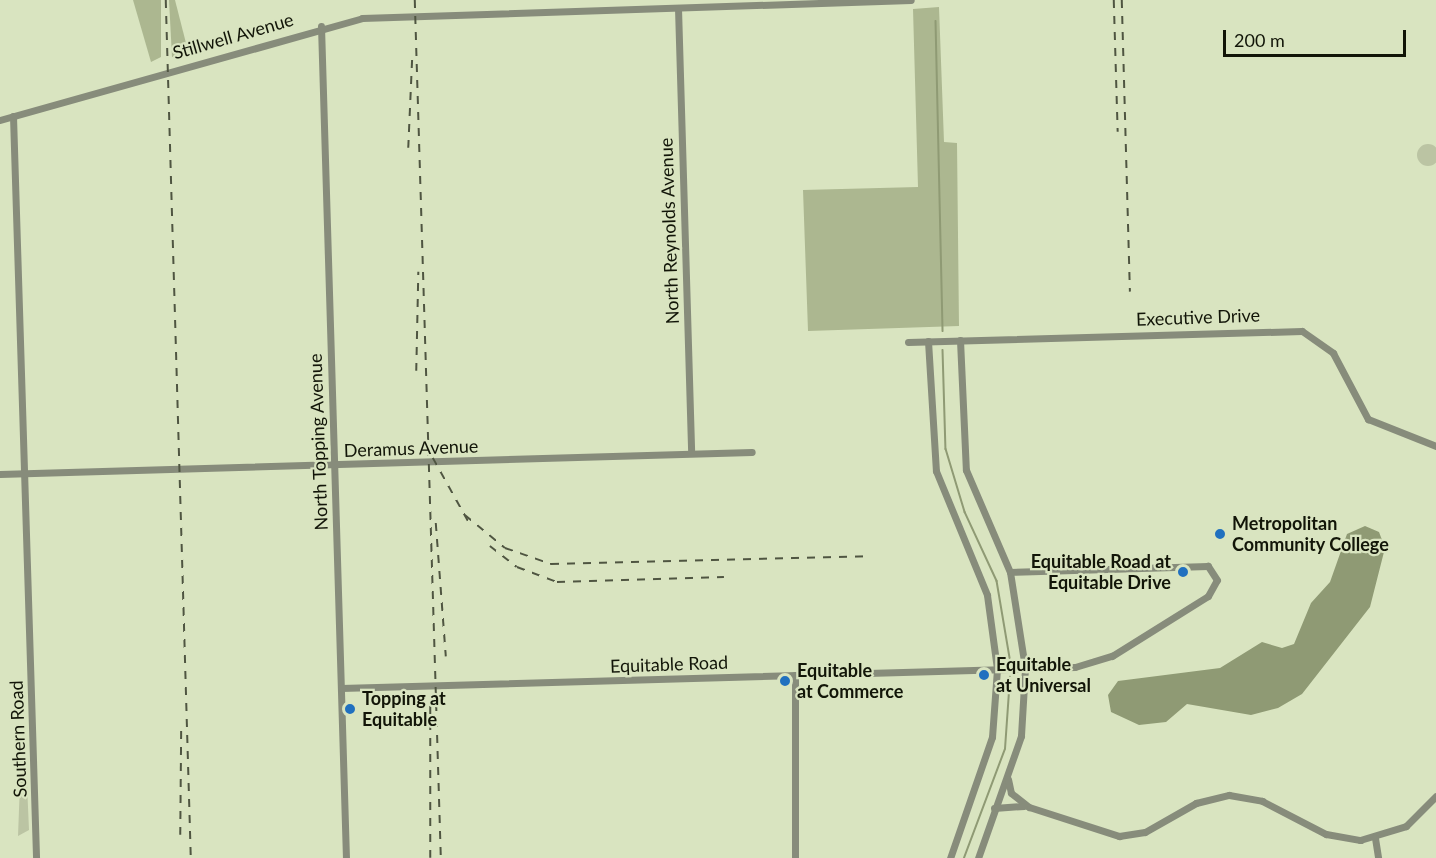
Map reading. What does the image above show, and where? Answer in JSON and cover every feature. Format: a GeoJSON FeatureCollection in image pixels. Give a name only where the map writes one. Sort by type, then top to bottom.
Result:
{"type":"FeatureCollection","features":[{"type":"Feature","properties":{"kind":"street","name":"Stillwell Avenue"},"geometry":{"type":"LineString","coordinates":[[0,120],[321,26],[416,14],[678,9],[911,0]]}},
{"type":"Feature","properties":{"kind":"street","name":"North Reynolds Avenue"},"geometry":{"type":"LineString","coordinates":[[678,9],[691,453]]}},
{"type":"Feature","properties":{"kind":"street","name":"North Topping Avenue"},"geometry":{"type":"LineString","coordinates":[[321,26],[346,858]]}},
{"type":"Feature","properties":{"kind":"street","name":"Southern Road"},"geometry":{"type":"LineString","coordinates":[[14,116],[36,858]]}},
{"type":"Feature","properties":{"kind":"street","name":"Executive Drive"},"geometry":{"type":"LineString","coordinates":[[908,342],[1302,331],[1333,353],[1368,419],[1436,446]]}},
{"type":"Feature","properties":{"kind":"street"},"geometry":{"type":"LineString","coordinates":[[960,340],[966,470],[1010,573],[1021,615],[1025,669],[1023,722],[978,858]]}},
{"type":"Feature","properties":{"kind":"street"},"geometry":{"type":"LineString","coordinates":[[928,341],[936,471],[987,595],[997,669],[992,737],[950,858]]}},
{"type":"Feature","properties":{"kind":"street","name":"Deramus Avenue"},"geometry":{"type":"LineString","coordinates":[[0,474],[752,452]]}},
{"type":"Feature","properties":{"kind":"street","name":"Equitable Road"},"geometry":{"type":"LineString","coordinates":[[341,688],[1025,669],[1101,660],[1212,590],[1216,574],[1208,566],[1010,573]]}},
{"type":"Feature","properties":{"kind":"street"},"geometry":{"type":"LineString","coordinates":[[795,675],[795,858]]}},
{"type":"Feature","properties":{"kind":"street"},"geometry":{"type":"LineString","coordinates":[[1007,776],[1011,793],[1029,807]]}},
{"type":"Feature","properties":{"kind":"street"},"geometry":{"type":"LineString","coordinates":[[994,808],[1029,807],[1119,836],[1155,828],[1210,797],[1245,796],[1326,834],[1375,838],[1406,826],[1436,796]]}},
{"type":"Feature","properties":{"kind":"street"},"geometry":{"type":"LineString","coordinates":[[1375,838],[1378,858]]}},
{"type":"Feature","properties":{"kind":"shaded area"},"geometry":{"type":"Polygon","coordinates":[[[133,0],[161,0],[161,57],[151,62],[133,0]]]}},
{"type":"Feature","properties":{"kind":"shaded area"},"geometry":{"type":"Polygon","coordinates":[[[169,0],[175,0],[188,51],[172,57],[169,0]]]}},
{"type":"Feature","properties":{"kind":"shaded area"},"geometry":{"type":"Polygon","coordinates":[[[939,7],[944,142],[957,143],[959,326],[808,331],[803,190],[918,187],[913,9],[939,7]]]}},
{"type":"Feature","properties":{"kind":"shaded area"},"geometry":{"type":"Polygon","coordinates":[[[1428,144],[1436,147],[1439,155],[1436,163],[1428,166],[1420,163],[1417,155],[1420,147],[1428,144]]]}},
{"type":"Feature","properties":{"kind":"shaded area"},"geometry":{"type":"Polygon","coordinates":[[[1365,526],[1379,532],[1385,548],[1370,607],[1302,694],[1278,708],[1251,715],[1187,704],[1166,722],[1139,725],[1111,712],[1108,695],[1118,681],[1220,668],[1262,642],[1282,648],[1294,644],[1311,603],[1330,582],[1347,534],[1365,526]]]}},
{"type":"Feature","properties":{"kind":"shaded area"},"geometry":{"type":"Polygon","coordinates":[[[22,779],[27,784],[29,830],[18,836],[20,783],[14,781],[22,779]]]}},
{"type":"Feature","properties":{"kind":"waterway"},"geometry":{"type":"LineString","coordinates":[[936,21],[943,331]]}},
{"type":"Feature","properties":{"kind":"waterway"},"geometry":{"type":"LineString","coordinates":[[943,350],[946,449],[965,512],[997,581],[1010,658]]}},
{"type":"Feature","properties":{"kind":"waterway"},"geometry":{"type":"LineString","coordinates":[[964,858],[1005,749],[1010,677]]}},
{"type":"Feature","properties":{"kind":"railway"},"geometry":{"type":"LineString","coordinates":[[166,0],[191,858]]}},
{"type":"Feature","properties":{"kind":"railway"},"geometry":{"type":"LineString","coordinates":[[415,0],[441,858]]}},
{"type":"Feature","properties":{"kind":"railway"},"geometry":{"type":"LineString","coordinates":[[1114,0],[1118,132]]}},
{"type":"Feature","properties":{"kind":"railway"},"geometry":{"type":"LineString","coordinates":[[1122,0],[1130,292]]}},
{"type":"Feature","properties":{"kind":"railway"},"geometry":{"type":"LineString","coordinates":[[408,148],[412,55]]}},
{"type":"Feature","properties":{"kind":"railway"},"geometry":{"type":"LineString","coordinates":[[416,371],[418,272]]}},
{"type":"Feature","properties":{"kind":"railway"},"geometry":{"type":"LineString","coordinates":[[433,458],[468,521]]}},
{"type":"Feature","properties":{"kind":"railway"},"geometry":{"type":"LineString","coordinates":[[465,515],[505,548],[551,564],[869,556]]}},
{"type":"Feature","properties":{"kind":"railway"},"geometry":{"type":"LineString","coordinates":[[436,523],[446,657]]}},
{"type":"Feature","properties":{"kind":"railway"},"geometry":{"type":"LineString","coordinates":[[490,546],[517,567],[557,582],[724,577]]}},
{"type":"Feature","properties":{"kind":"railway"},"geometry":{"type":"LineString","coordinates":[[430,699],[430,858]]}},
{"type":"Feature","properties":{"kind":"railway"},"geometry":{"type":"LineString","coordinates":[[180,835],[181,727]]}},
{"type":"Feature","properties":{"kind":"place","name":"Metropolitan Community College"},"geometry":{"type":"Point","coordinates":[1220,534]}},
{"type":"Feature","properties":{"kind":"place","name":"Equitable Road at Equitable Drive"},"geometry":{"type":"Point","coordinates":[1183,572]}},
{"type":"Feature","properties":{"kind":"place","name":"Equitable at Universal"},"geometry":{"type":"Point","coordinates":[984,675]}},
{"type":"Feature","properties":{"kind":"place","name":"Equitable at Commerce"},"geometry":{"type":"Point","coordinates":[785,681]}},
{"type":"Feature","properties":{"kind":"place","name":"Topping at Equitable"},"geometry":{"type":"Point","coordinates":[350,709]}}]}
